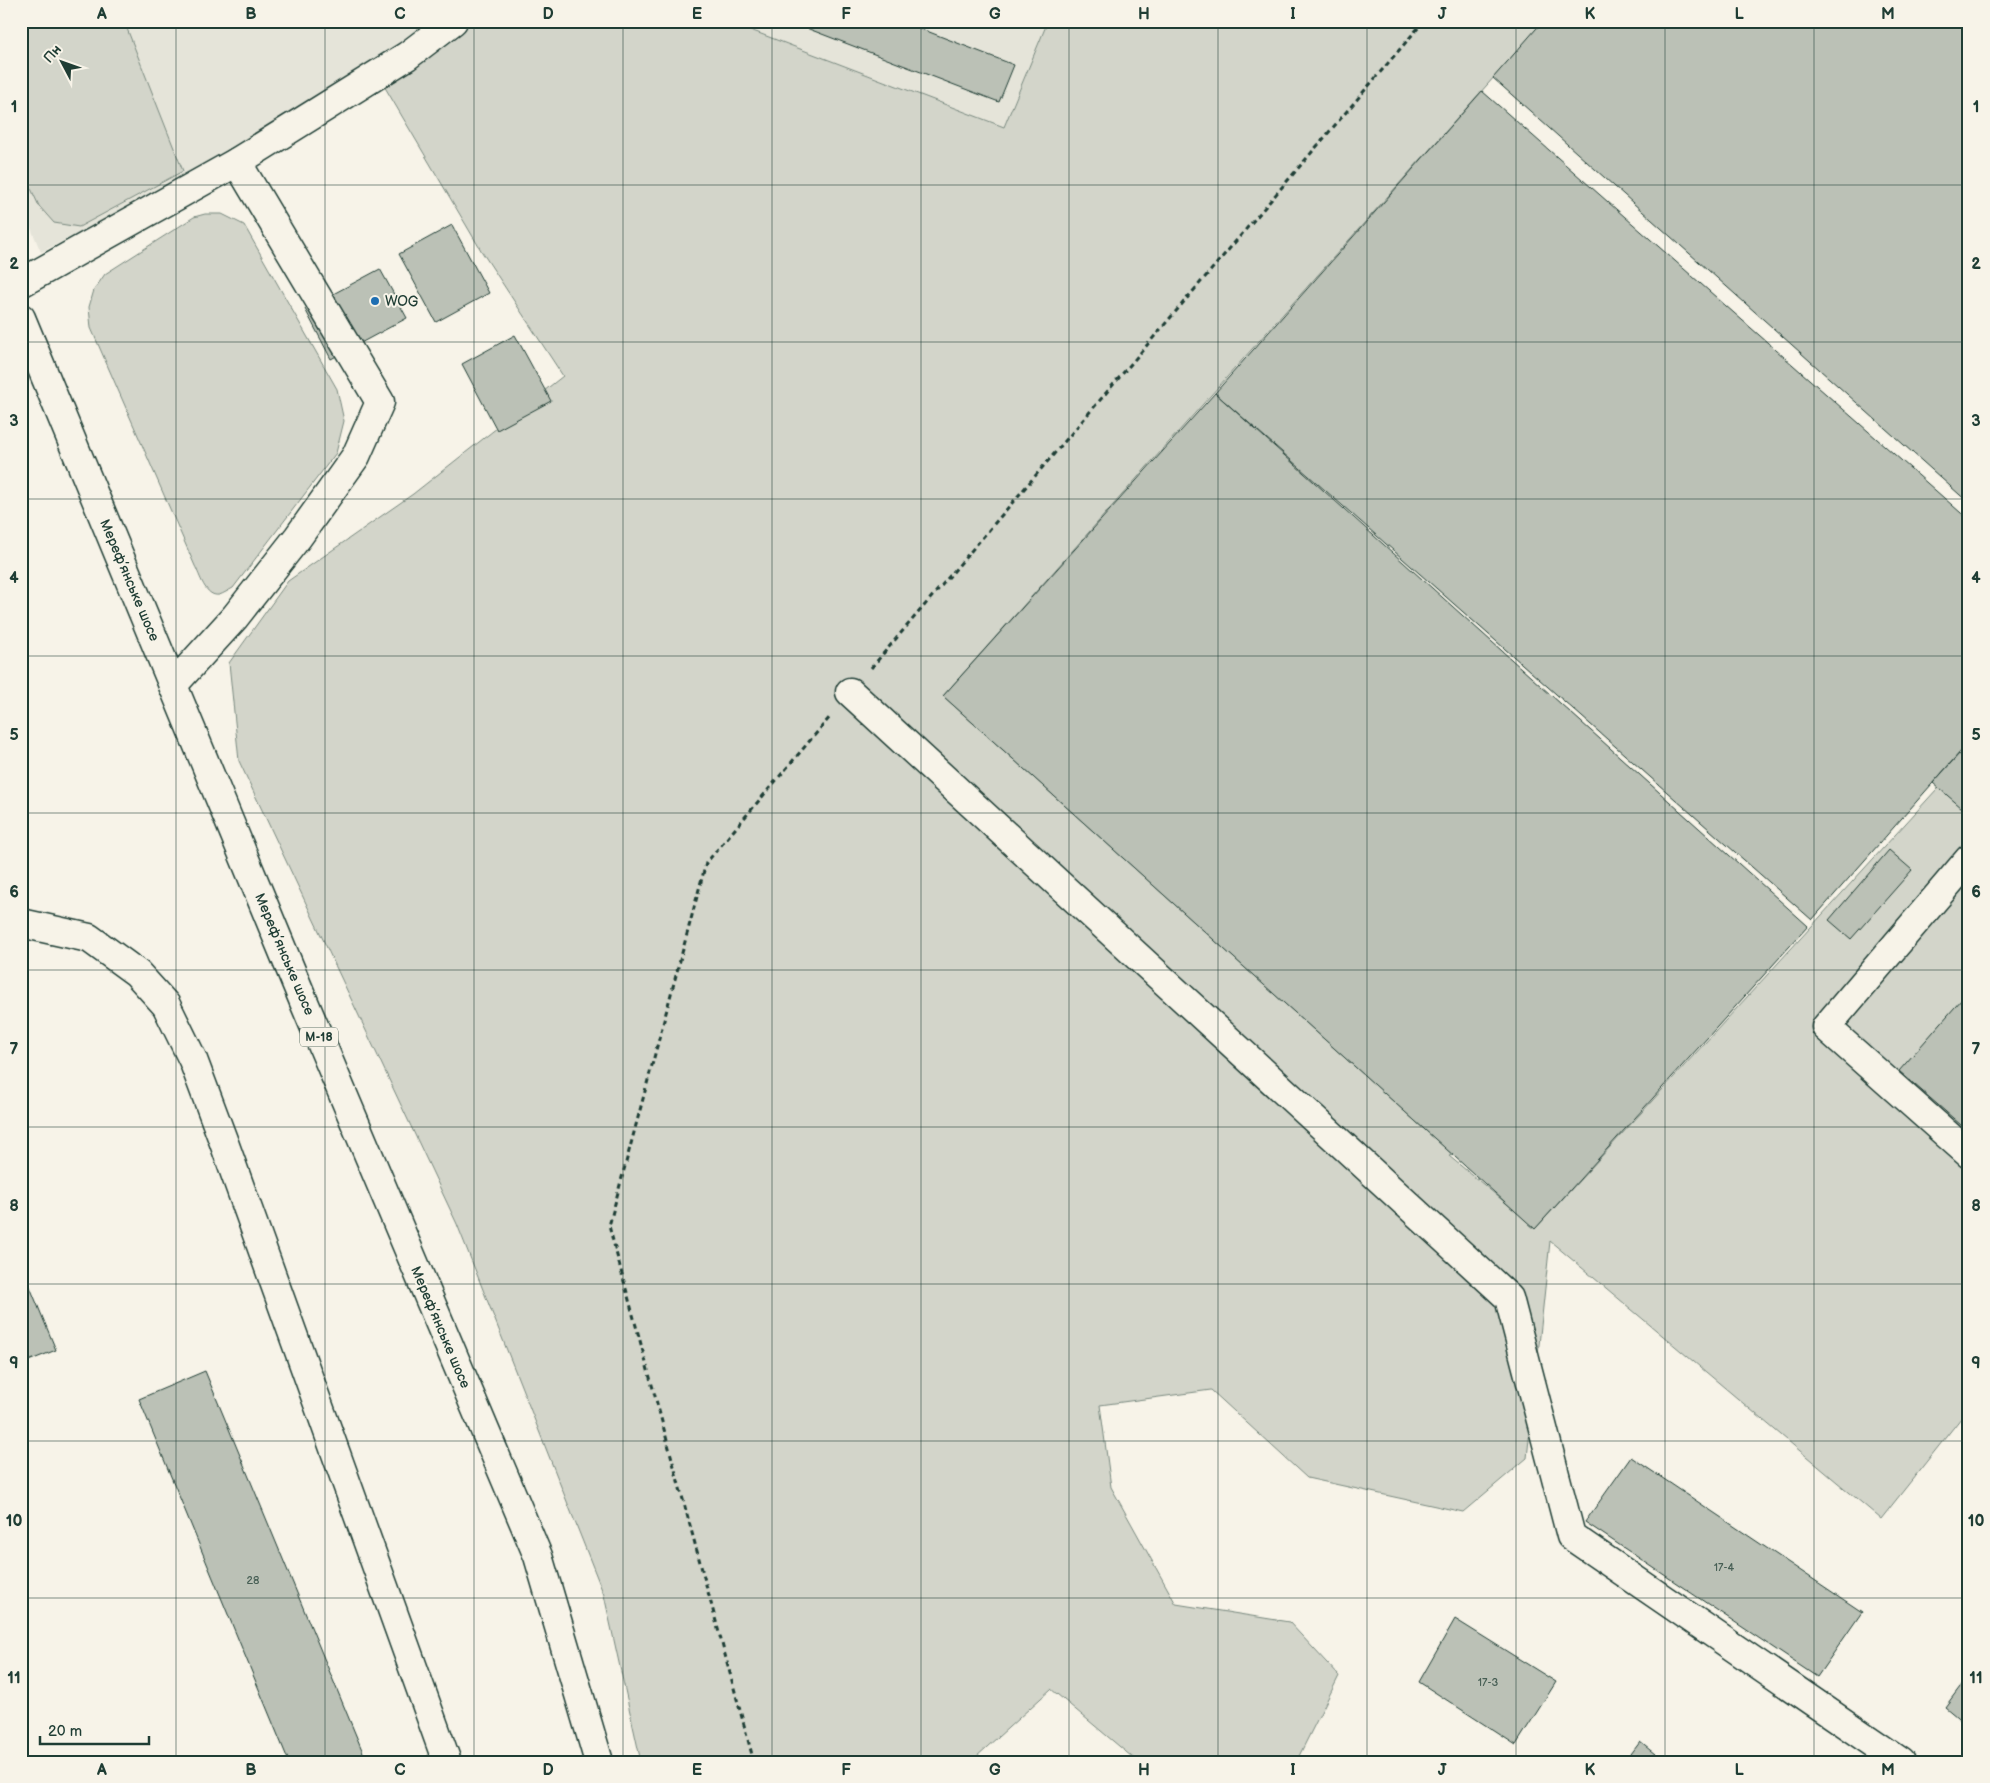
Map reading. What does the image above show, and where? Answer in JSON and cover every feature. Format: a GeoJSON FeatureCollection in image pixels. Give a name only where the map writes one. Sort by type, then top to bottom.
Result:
{"type":"FeatureCollection","features":[{"type":"Feature","properties":{"kind":"main road"},"geometry":{"type":"LineString","coordinates":[[21,283],[237,162],[407,56],[453,21]]}},
{"type":"Feature","properties":{"kind":"main road"},"geometry":{"type":"LineString","coordinates":[[173,685],[235,617],[298,538],[356,456],[380,402],[237,162]]}},
{"type":"Feature","properties":{"kind":"main road","name":"Мереф’янське шосе"},"geometry":{"type":"LineString","coordinates":[[21,318],[538,1556],[599,1762]]}},
{"type":"Feature","properties":{"kind":"main road"},"geometry":{"type":"LineString","coordinates":[[850,692],[1509,1298],[1571,1536],[1901,1762]]}},
{"type":"Feature","properties":{"kind":"main road"},"geometry":{"type":"LineString","coordinates":[[1969,859],[1826,1027],[1969,1154]]}},
{"type":"Feature","properties":{"kind":"main road"},"geometry":{"type":"LineString","coordinates":[[21,923],[89,938],[136,973],[166,1005],[193,1060],[447,1762]]}},
{"type":"Feature","properties":{"kind":"path"},"geometry":{"type":"LineString","coordinates":[[754,1762],[610,1226],[706,863],[1424,21]]}},
{"type":"Feature","properties":{"kind":"shaded area"},"geometry":{"type":"Polygon","coordinates":[[[21,21],[470,21],[418,67],[41,252],[21,205],[21,21]]]}},
{"type":"Feature","properties":{"kind":"shaded area"},"geometry":{"type":"Polygon","coordinates":[[[21,21],[124,21],[183,171],[79,227],[54,223],[39,206],[21,167],[21,21]]]}},
{"type":"Feature","properties":{"kind":"shaded area"},"geometry":{"type":"Polygon","coordinates":[[[462,21],[727,21],[1004,127],[1048,21],[1544,21],[943,696],[1453,1155],[1449,1156],[1536,1228],[1969,754],[1969,1408],[1881,1519],[1550,1241],[1527,1458],[1463,1512],[1307,1478],[1211,1390],[1100,1405],[1111,1487],[1176,1604],[1289,1622],[1339,1676],[1296,1762],[1138,1762],[1051,1689],[976,1757],[975,1762],[641,1762],[604,1595],[457,1224],[239,761],[229,663],[288,581],[413,494],[563,376],[482,252],[383,84],[462,21]]]}},
{"type":"Feature","properties":{"kind":"shaded area"},"geometry":{"type":"Polygon","coordinates":[[[727,21],[1048,21],[1004,127],[727,21]]]}},
{"type":"Feature","properties":{"kind":"shaded area"},"geometry":{"type":"Polygon","coordinates":[[[205,214],[222,214],[244,225],[337,389],[344,421],[336,453],[233,588],[219,595],[210,593],[201,580],[91,328],[89,307],[94,290],[105,274],[194,217],[205,214]]]}},
{"type":"Feature","properties":{"kind":"building"},"geometry":{"type":"Polygon","coordinates":[[[788,21],[901,21],[1014,65],[999,102],[788,21]]]}},
{"type":"Feature","properties":{"kind":"building"},"geometry":{"type":"Polygon","coordinates":[[[1543,21],[1969,21],[1969,503],[1493,78],[1543,21]]]}},
{"type":"Feature","properties":{"kind":"building"},"geometry":{"type":"Polygon","coordinates":[[[1482,91],[1969,520],[1969,742],[1812,920],[1215,393],[1482,91]]]}},
{"type":"Feature","properties":{"kind":"building"},"geometry":{"type":"Polygon","coordinates":[[[452,225],[489,293],[436,322],[399,254],[452,225]]]}},
{"type":"Feature","properties":{"kind":"building"},"geometry":{"type":"Polygon","coordinates":[[[380,269],[407,318],[331,359],[305,309],[380,269]]]}},
{"type":"Feature","properties":{"kind":"building"},"geometry":{"type":"Polygon","coordinates":[[[515,335],[551,401],[497,430],[462,364],[515,335]]]}},
{"type":"Feature","properties":{"kind":"building"},"geometry":{"type":"Polygon","coordinates":[[[1215,393],[1808,926],[1535,1229],[943,696],[1215,393]]]}},
{"type":"Feature","properties":{"kind":"building"},"geometry":{"type":"Polygon","coordinates":[[[1959,754],[1969,763],[1969,814],[1933,783],[1959,754]]]}},
{"type":"Feature","properties":{"kind":"building"},"geometry":{"type":"Polygon","coordinates":[[[1889,850],[1912,870],[1851,939],[1829,920],[1889,850]]]}},
{"type":"Feature","properties":{"kind":"building"},"geometry":{"type":"Polygon","coordinates":[[[1969,991],[1969,1132],[1899,1071],[1969,991]]]}},
{"type":"Feature","properties":{"kind":"building"},"geometry":{"type":"Polygon","coordinates":[[[21,1265],[56,1350],[21,1364],[21,1265]]]}},
{"type":"Feature","properties":{"kind":"building"},"geometry":{"type":"Polygon","coordinates":[[[205,1371],[367,1762],[289,1762],[139,1399],[205,1371]]]}},
{"type":"Feature","properties":{"kind":"building"},"geometry":{"type":"Polygon","coordinates":[[[1631,1457],[1862,1612],[1817,1677],[1585,1522],[1631,1457]]]}},
{"type":"Feature","properties":{"kind":"building"},"geometry":{"type":"Polygon","coordinates":[[[1455,1619],[1556,1682],[1516,1745],[1419,1682],[1455,1619]]]}},
{"type":"Feature","properties":{"kind":"building"},"geometry":{"type":"Polygon","coordinates":[[[1969,1675],[1969,1727],[1945,1707],[1969,1675]]]}},
{"type":"Feature","properties":{"kind":"building"},"geometry":{"type":"Polygon","coordinates":[[[1640,1742],[1665,1762],[1625,1762],[1640,1742]]]}},
{"type":"Feature","properties":{"kind":"place","name":"WOG"},"geometry":{"type":"Point","coordinates":[375,301]}}]}
